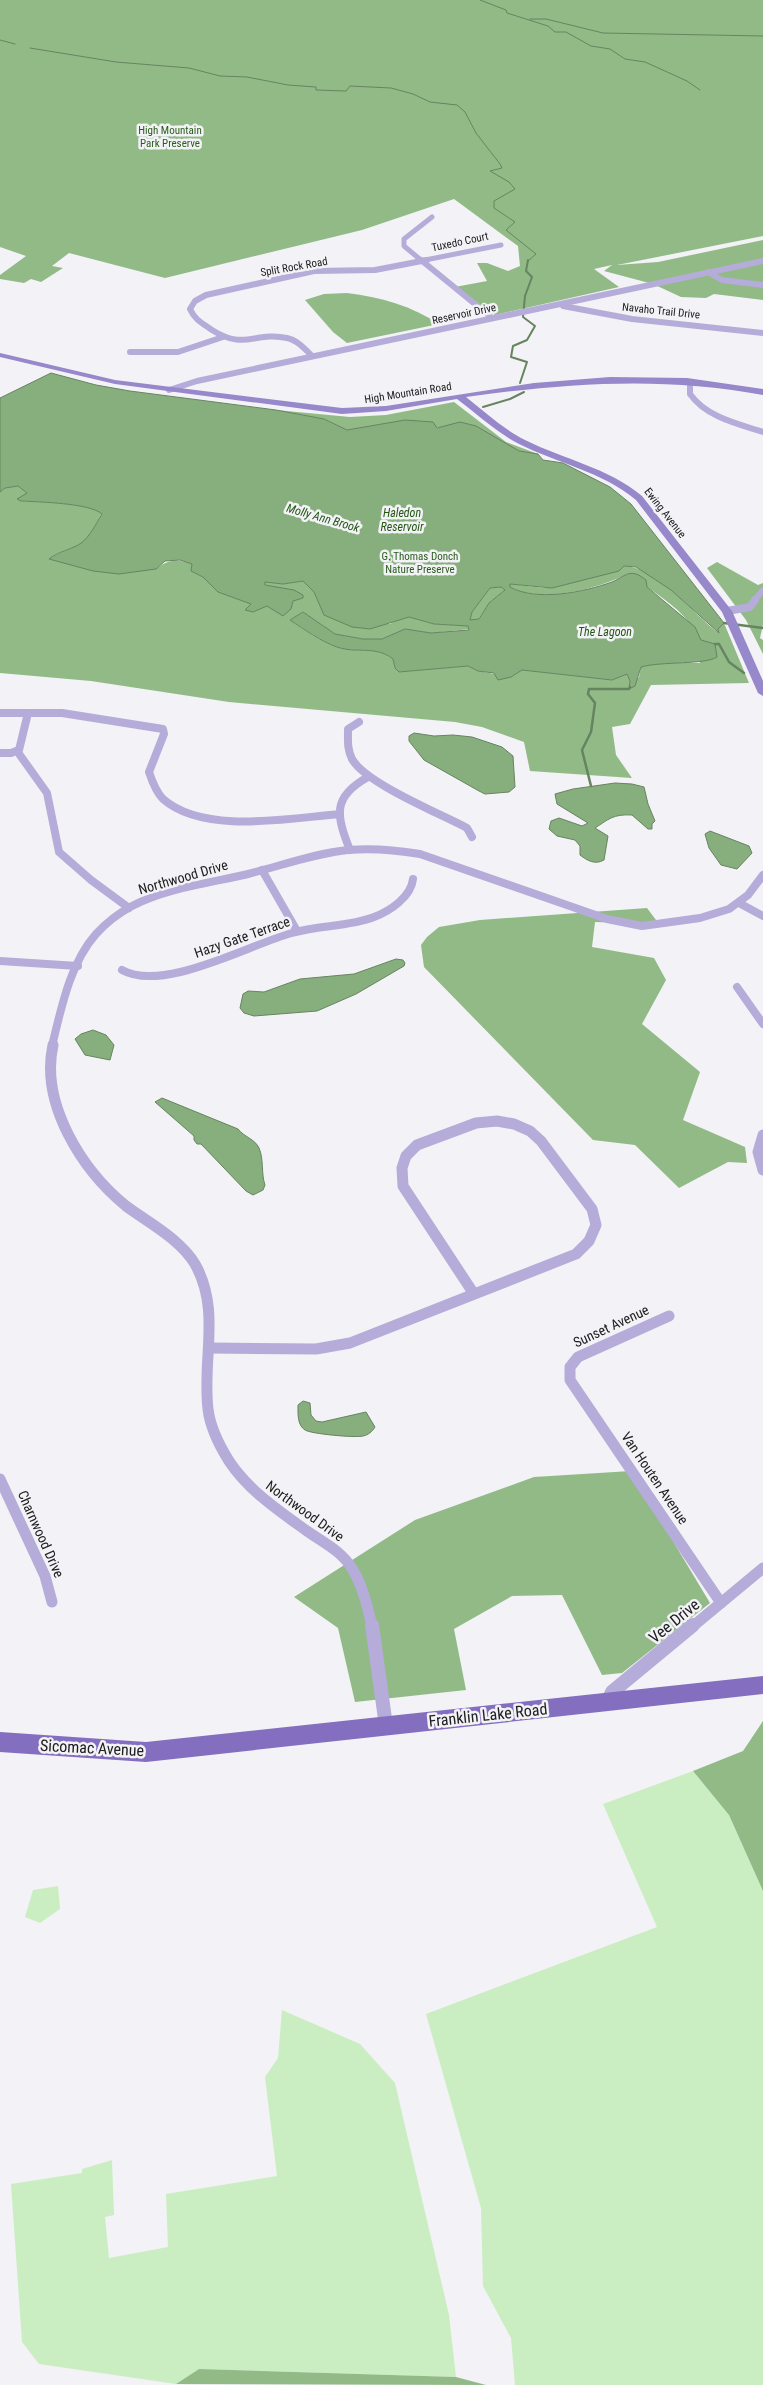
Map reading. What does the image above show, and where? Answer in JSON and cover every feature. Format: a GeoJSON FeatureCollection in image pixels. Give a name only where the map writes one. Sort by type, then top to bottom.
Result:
{"type":"FeatureCollection","features":[{"type":"Feature","properties":{"kind":"main road","name":"High Mountain Road"},"geometry":{"type":"LineString","coordinates":[[0,354],[103,380],[169,390],[348,411],[379,410],[459,396],[587,381],[632,379],[690,382],[734,386],[763,392]]}},
{"type":"Feature","properties":{"kind":"main road","name":"Ewing Avenue"},"geometry":{"type":"LineString","coordinates":[[459,396],[520,441],[600,472],[633,492],[727,611],[763,693]]}},
{"type":"Feature","properties":{"kind":"main road","name":"Franklin Lake Road"},"geometry":{"type":"LineString","coordinates":[[214,1745],[763,1685]]}},
{"type":"Feature","properties":{"kind":"main road","name":"Sicomac Avenue"},"geometry":{"type":"LineString","coordinates":[[0,1742],[108,1752],[146,1752],[214,1745]]}},
{"type":"Feature","properties":{"kind":"street"},"geometry":{"type":"LineString","coordinates":[[432,217],[429,222],[409,233],[404,239],[404,246],[492,318]]}},
{"type":"Feature","properties":{"kind":"street","name":"Tuxedo Court"},"geometry":{"type":"LineString","coordinates":[[422,260],[501,245]]}},
{"type":"Feature","properties":{"kind":"street","name":"Split Rock Road"},"geometry":{"type":"LineString","coordinates":[[223,337],[192,317],[190,309],[195,302],[215,293],[314,270],[369,270],[422,260]]}},
{"type":"Feature","properties":{"kind":"street","name":"Reservoir Drive"},"geometry":{"type":"LineString","coordinates":[[169,390],[197,381],[312,356],[763,261]]}},
{"type":"Feature","properties":{"kind":"street"},"geometry":{"type":"LineString","coordinates":[[708,272],[722,280],[763,285]]}},
{"type":"Feature","properties":{"kind":"street","name":"Navaho Trail Drive"},"geometry":{"type":"LineString","coordinates":[[557,305],[632,319],[763,333]]}},
{"type":"Feature","properties":{"kind":"street"},"geometry":{"type":"LineString","coordinates":[[130,352],[176,353],[223,337],[239,341],[272,337],[287,338],[295,341],[312,356]]}},
{"type":"Feature","properties":{"kind":"street"},"geometry":{"type":"LineString","coordinates":[[690,382],[690,394],[701,406],[717,415],[763,432]]}},
{"type":"Feature","properties":{"kind":"street"},"geometry":{"type":"LineString","coordinates":[[727,611],[750,607],[763,590]]}},
{"type":"Feature","properties":{"kind":"street"},"geometry":{"type":"LineString","coordinates":[[0,753],[17,751],[22,744],[28,712]]}},
{"type":"Feature","properties":{"kind":"street"},"geometry":{"type":"LineString","coordinates":[[0,713],[62,713],[163,729],[164,734],[149,772],[153,785],[163,800],[179,810],[224,821],[340,814]]}},
{"type":"Feature","properties":{"kind":"street"},"geometry":{"type":"LineString","coordinates":[[359,722],[348,730],[348,749],[353,760],[368,777],[467,828],[472,837]]}},
{"type":"Feature","properties":{"kind":"street"},"geometry":{"type":"LineString","coordinates":[[17,751],[31,768],[47,793],[59,852],[129,908]]}},
{"type":"Feature","properties":{"kind":"street"},"geometry":{"type":"LineString","coordinates":[[350,850],[343,833],[340,803],[343,794],[368,777]]}},
{"type":"Feature","properties":{"kind":"street","name":"Northwood Drive"},"geometry":{"type":"LineString","coordinates":[[386,1726],[375,1648],[363,1589],[342,1555],[272,1506],[246,1484],[230,1463],[214,1432],[208,1408],[206,1379],[212,1322],[208,1292],[191,1259],[116,1196],[87,1162],[74,1144],[61,1120],[53,1089],[51,1053],[60,1016],[78,966],[87,946],[107,923],[129,908],[154,898],[262,870],[350,850],[410,852],[430,856],[607,919],[642,926],[700,918],[729,909],[740,903],[763,875]]}},
{"type":"Feature","properties":{"kind":"street"},"geometry":{"type":"LineString","coordinates":[[262,870],[297,932]]}},
{"type":"Feature","properties":{"kind":"street","name":"Hazy Gate Terrace"},"geometry":{"type":"LineString","coordinates":[[122,970],[129,975],[141,977],[156,978],[176,974],[297,932],[346,925],[373,917],[388,910],[404,898],[413,885],[413,879]]}},
{"type":"Feature","properties":{"kind":"street"},"geometry":{"type":"LineString","coordinates":[[740,903],[763,916]]}},
{"type":"Feature","properties":{"kind":"street"},"geometry":{"type":"LineString","coordinates":[[0,960],[30,964],[78,966]]}},
{"type":"Feature","properties":{"kind":"street"},"geometry":{"type":"LineString","coordinates":[[737,987],[763,1024]]}},
{"type":"Feature","properties":{"kind":"street"},"geometry":{"type":"LineString","coordinates":[[210,1348],[329,1348],[350,1342],[474,1294],[576,1254],[589,1241],[596,1225],[592,1209],[541,1141],[530,1131],[514,1124],[497,1121],[476,1123],[417,1145],[406,1156],[402,1168],[403,1186],[474,1294]]}},
{"type":"Feature","properties":{"kind":"street"},"geometry":{"type":"LineString","coordinates":[[763,1135],[758,1152],[763,1170]]}},
{"type":"Feature","properties":{"kind":"street","name":"Sunset Avenue"},"geometry":{"type":"LineString","coordinates":[[569,1368],[578,1357],[669,1316]]}},
{"type":"Feature","properties":{"kind":"street","name":"Van Houten Avenue"},"geometry":{"type":"LineString","coordinates":[[569,1368],[570,1380],[722,1603]]}},
{"type":"Feature","properties":{"kind":"street","name":"Charnwood Drive"},"geometry":{"type":"LineString","coordinates":[[0,1479],[45,1576],[52,1602]]}},
{"type":"Feature","properties":{"kind":"street","name":"Vee Drive"},"geometry":{"type":"LineString","coordinates":[[608,1701],[612,1692],[763,1568]]}},
{"type":"Feature","properties":{"kind":"shaded area"},"geometry":{"type":"Polygon","coordinates":[[[693,1771],[729,1815],[763,1891],[763,2385],[515,2385],[511,2338],[483,2286],[481,2208],[426,2014],[657,1927],[603,1804],[693,1771]]]}},
{"type":"Feature","properties":{"kind":"shaded area"},"geometry":{"type":"Polygon","coordinates":[[[58,1886],[60,1909],[40,1923],[25,1917],[33,1890],[58,1886]]]}},
{"type":"Feature","properties":{"kind":"shaded area"},"geometry":{"type":"Polygon","coordinates":[[[282,2010],[360,2044],[395,2083],[449,2315],[456,2377],[199,2369],[176,2384],[39,2364],[22,2342],[11,2184],[82,2173],[82,2169],[112,2160],[114,2215],[105,2217],[109,2258],[168,2247],[166,2194],[277,2176],[265,2077],[278,2058],[282,2010]]]}},
{"type":"Feature","properties":{"kind":"green space","name":"High Mountain Park Preserve"},"geometry":{"type":"Polygon","coordinates":[[[0,0],[763,0],[763,236],[617,265],[658,262],[763,240],[763,300],[714,294],[706,298],[681,297],[653,284],[604,271],[612,265],[594,269],[619,287],[495,315],[455,287],[487,281],[477,263],[487,263],[508,271],[520,266],[518,246],[454,199],[362,230],[165,278],[69,253],[52,266],[63,268],[41,282],[31,279],[24,283],[0,279],[0,275],[26,256],[0,247],[0,0]]]}},
{"type":"Feature","properties":{"kind":"green space"},"geometry":{"type":"Polygon","coordinates":[[[347,293],[372,297],[407,307],[439,324],[347,343],[333,332],[305,300],[324,294],[347,293]]]}},
{"type":"Feature","properties":{"kind":"green space"},"geometry":{"type":"Polygon","coordinates":[[[454,402],[506,442],[538,454],[519,451],[483,430],[464,423],[455,423],[445,427],[371,427],[347,430],[324,419],[276,410],[350,417],[386,415],[454,402]]]}},
{"type":"Feature","properties":{"kind":"green space"},"geometry":{"type":"Polygon","coordinates":[[[18,486],[27,493],[21,501],[75,505],[102,513],[91,533],[80,545],[59,553],[50,559],[156,569],[169,562],[187,562],[192,564],[192,571],[203,577],[218,592],[252,604],[253,612],[272,587],[265,585],[265,582],[283,584],[303,581],[314,592],[319,603],[390,624],[398,619],[409,617],[434,624],[468,626],[470,629],[431,633],[405,629],[382,639],[363,639],[335,634],[303,612],[290,620],[331,645],[344,649],[379,652],[386,655],[393,659],[395,668],[399,672],[468,666],[478,671],[511,677],[522,670],[612,680],[627,674],[630,681],[629,688],[639,677],[641,667],[655,663],[700,663],[701,641],[687,619],[648,587],[627,574],[601,585],[553,594],[523,592],[510,587],[510,584],[545,588],[624,566],[637,568],[650,574],[662,583],[719,633],[718,629],[724,623],[749,683],[651,685],[630,724],[612,727],[616,755],[632,778],[530,771],[524,742],[482,727],[455,722],[229,702],[91,681],[0,673],[0,492],[5,488],[18,486]]]}},
{"type":"Feature","properties":{"kind":"green space"},"geometry":{"type":"Polygon","coordinates":[[[717,562],[758,585],[763,583],[763,625],[760,638],[763,640],[763,654],[746,620],[707,568],[717,562]]]}},
{"type":"Feature","properties":{"kind":"green space"},"geometry":{"type":"Polygon","coordinates":[[[501,587],[505,590],[489,603],[478,620],[470,620],[472,612],[490,588],[501,587]]]}},
{"type":"Feature","properties":{"kind":"green space"},"geometry":{"type":"Polygon","coordinates":[[[647,908],[659,924],[595,922],[592,947],[654,958],[666,980],[642,1024],[700,1072],[683,1120],[745,1147],[747,1163],[728,1162],[679,1188],[635,1145],[593,1140],[424,967],[421,945],[439,927],[480,920],[647,908]]]}},
{"type":"Feature","properties":{"kind":"green space"},"geometry":{"type":"Polygon","coordinates":[[[631,1471],[710,1603],[622,1673],[602,1675],[562,1595],[512,1596],[454,1629],[466,1690],[355,1702],[338,1628],[294,1597],[415,1520],[534,1477],[631,1471]]]}},
{"type":"Feature","properties":{"kind":"green space"},"geometry":{"type":"Polygon","coordinates":[[[763,1721],[763,1891],[729,1815],[693,1771],[743,1751],[763,1721]]]}},
{"type":"Feature","properties":{"kind":"green space"},"geometry":{"type":"Polygon","coordinates":[[[199,2369],[456,2377],[486,2385],[176,2384],[199,2369]]]}},
{"type":"Feature","properties":{"kind":"water","name":"Haledon Reservoir"},"geometry":{"type":"Polygon","coordinates":[[[51,373],[96,385],[130,391],[276,410],[324,419],[347,430],[405,420],[433,422],[437,428],[460,422],[476,426],[519,451],[538,454],[543,460],[563,463],[610,487],[631,504],[724,623],[718,629],[719,633],[671,590],[636,567],[624,566],[619,571],[552,588],[510,584],[510,587],[521,592],[533,594],[561,594],[601,586],[633,573],[637,574],[646,580],[647,587],[695,627],[701,640],[715,644],[717,657],[703,661],[641,667],[635,686],[629,689],[630,681],[627,674],[612,680],[522,670],[511,677],[498,680],[494,673],[478,671],[468,666],[399,672],[395,668],[393,659],[386,655],[379,652],[344,649],[331,645],[290,620],[303,612],[335,634],[363,639],[382,639],[405,629],[431,633],[469,630],[468,626],[434,624],[409,617],[370,629],[352,627],[324,615],[314,592],[303,581],[283,584],[265,582],[265,585],[294,590],[303,595],[303,598],[293,601],[291,609],[283,616],[267,606],[253,612],[245,610],[251,604],[218,592],[203,577],[191,571],[192,564],[180,560],[165,561],[156,569],[119,574],[93,571],[49,559],[58,553],[79,545],[91,533],[102,514],[96,510],[76,505],[21,501],[17,499],[27,493],[18,486],[5,488],[0,492],[0,398],[51,373]],[[501,587],[490,588],[472,612],[470,620],[479,619],[489,603],[505,590],[501,587]]]}},
{"type":"Feature","properties":{"kind":"water"},"geometry":{"type":"Polygon","coordinates":[[[414,733],[434,736],[472,737],[502,747],[513,756],[515,787],[509,792],[485,794],[479,791],[424,760],[409,741],[409,736],[414,733]]]}},
{"type":"Feature","properties":{"kind":"water"},"geometry":{"type":"Polygon","coordinates":[[[615,783],[644,787],[655,821],[652,824],[652,829],[648,829],[632,815],[616,816],[604,822],[595,828],[608,836],[604,860],[592,862],[580,855],[580,846],[575,840],[557,836],[549,829],[551,821],[559,818],[582,826],[588,823],[557,804],[555,794],[573,789],[615,783]]]}},
{"type":"Feature","properties":{"kind":"water"},"geometry":{"type":"Polygon","coordinates":[[[710,831],[749,846],[752,853],[737,869],[721,865],[709,848],[705,834],[710,831]]]}},
{"type":"Feature","properties":{"kind":"water"},"geometry":{"type":"Polygon","coordinates":[[[396,959],[403,960],[404,966],[356,994],[317,1011],[254,1016],[244,1013],[240,1008],[243,994],[248,991],[264,992],[300,979],[354,974],[396,959]]]}},
{"type":"Feature","properties":{"kind":"water"},"geometry":{"type":"Polygon","coordinates":[[[93,1030],[106,1035],[114,1045],[110,1060],[85,1055],[75,1039],[81,1034],[93,1030]]]}},
{"type":"Feature","properties":{"kind":"water"},"geometry":{"type":"Polygon","coordinates":[[[162,1098],[238,1129],[255,1142],[261,1157],[265,1185],[263,1190],[253,1195],[246,1191],[201,1144],[197,1144],[194,1136],[155,1102],[162,1098]]]}},
{"type":"Feature","properties":{"kind":"water"},"geometry":{"type":"Polygon","coordinates":[[[303,1401],[310,1403],[311,1415],[316,1421],[322,1422],[366,1412],[375,1427],[365,1436],[334,1435],[305,1430],[298,1419],[298,1405],[303,1401]]]}},
{"type":"Feature","properties":{"kind":"waterway"},"geometry":{"type":"LineString","coordinates":[[480,0],[506,10],[507,13],[548,26],[555,32],[566,32],[591,46],[610,49],[625,59],[645,62],[687,81],[700,90]]}},
{"type":"Feature","properties":{"kind":"waterway"},"geometry":{"type":"LineString","coordinates":[[530,19],[546,19],[603,33],[763,36]]}},
{"type":"Feature","properties":{"kind":"waterway"},"geometry":{"type":"LineString","coordinates":[[0,40],[15,44]]}},
{"type":"Feature","properties":{"kind":"waterway"},"geometry":{"type":"LineString","coordinates":[[30,48],[116,62],[189,68],[220,76],[247,77],[288,85],[316,87],[316,90],[346,91],[350,86],[391,88],[413,94],[430,102],[457,105],[465,112],[476,133],[502,168],[490,171],[509,182],[515,189],[494,201],[494,208],[515,222],[506,230],[536,254],[528,261]]}},
{"type":"Feature","properties":{"kind":"waterway"},"geometry":{"type":"LineString","coordinates":[[520,383],[527,362],[511,357],[513,346],[527,340],[535,326],[523,317],[525,296],[532,277],[526,271],[528,260]]}},
{"type":"Feature","properties":{"kind":"waterway"},"geometry":{"type":"LineString","coordinates":[[483,407],[510,399],[524,392]]}},
{"type":"Feature","properties":{"kind":"waterway"},"geometry":{"type":"LineString","coordinates":[[724,623],[763,628]]}},
{"type":"Feature","properties":{"kind":"waterway"},"geometry":{"type":"LineString","coordinates":[[715,644],[719,644],[729,662],[744,673]]}},
{"type":"Feature","properties":{"kind":"waterway","name":"Molly Ann Brook"},"geometry":{"type":"LineString","coordinates":[[591,786],[582,750],[591,732],[595,703],[588,694],[589,689],[629,689],[630,687]]}},
{"type":"Feature","properties":{"kind":"park label","name":"G. Thomas Donch Nature Preserve"},"geometry":{"type":"Point","coordinates":[420,562]}},
{"type":"Feature","properties":{"kind":"water label","name":"The Lagoon"},"geometry":{"type":"Point","coordinates":[605,632]}}]}
